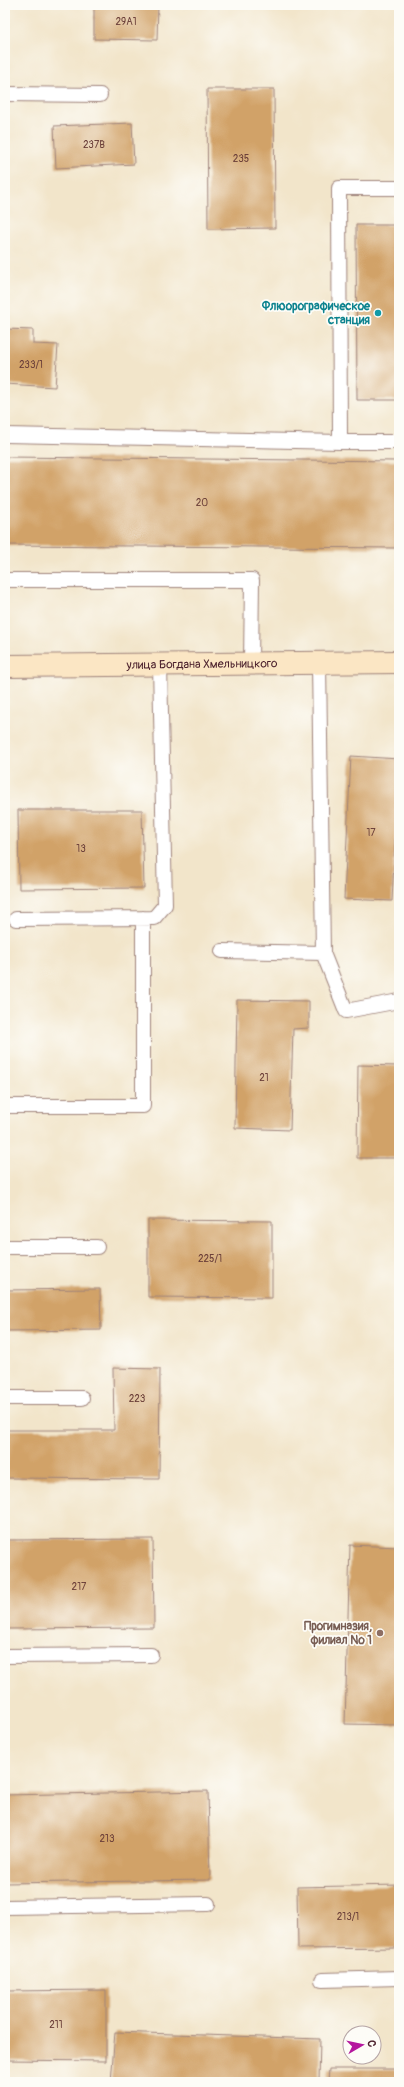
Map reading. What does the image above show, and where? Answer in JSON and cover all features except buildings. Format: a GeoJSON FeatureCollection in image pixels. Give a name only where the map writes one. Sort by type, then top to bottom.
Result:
{"type":"FeatureCollection","features":[{"type":"Feature","properties":{"kind":"street","name":"улица Богдана Хмельницкого"},"geometry":{"type":"LineString","coordinates":[[5,666],[399,662]]}},
{"type":"Feature","properties":{"kind":"lane"},"geometry":{"type":"LineString","coordinates":[[5,94],[100,95]]}},
{"type":"Feature","properties":{"kind":"lane"},"geometry":{"type":"LineString","coordinates":[[340,442],[339,188],[399,188]]}},
{"type":"Feature","properties":{"kind":"lane"},"geometry":{"type":"LineString","coordinates":[[5,434],[399,442]]}},
{"type":"Feature","properties":{"kind":"lane"},"geometry":{"type":"LineString","coordinates":[[5,580],[252,580],[251,663]]}},
{"type":"Feature","properties":{"kind":"lane"},"geometry":{"type":"LineString","coordinates":[[319,663],[323,953],[346,1011],[399,1001]]}},
{"type":"Feature","properties":{"kind":"lane"},"geometry":{"type":"LineString","coordinates":[[16,919],[154,918],[165,905],[160,664]]}},
{"type":"Feature","properties":{"kind":"lane"},"geometry":{"type":"LineString","coordinates":[[5,1106],[142,1106],[143,918]]}},
{"type":"Feature","properties":{"kind":"lane"},"geometry":{"type":"LineString","coordinates":[[222,951],[323,953]]}},
{"type":"Feature","properties":{"kind":"lane"},"geometry":{"type":"LineString","coordinates":[[5,1247],[97,1247]]}},
{"type":"Feature","properties":{"kind":"lane"},"geometry":{"type":"LineString","coordinates":[[5,1398],[82,1398]]}},
{"type":"Feature","properties":{"kind":"lane"},"geometry":{"type":"LineString","coordinates":[[5,1656],[151,1655]]}},
{"type":"Feature","properties":{"kind":"lane"},"geometry":{"type":"LineString","coordinates":[[5,1906],[208,1904]]}},
{"type":"Feature","properties":{"kind":"lane"},"geometry":{"type":"LineString","coordinates":[[322,1980],[399,1978]]}},
{"type":"Feature","properties":{"kind":"place","name":"Флюорографическое станция"},"geometry":{"type":"Point","coordinates":[378,313]}},
{"type":"Feature","properties":{"kind":"place","name":"Прогимназия, филиал № 1"},"geometry":{"type":"Point","coordinates":[380,1633]}}]}
